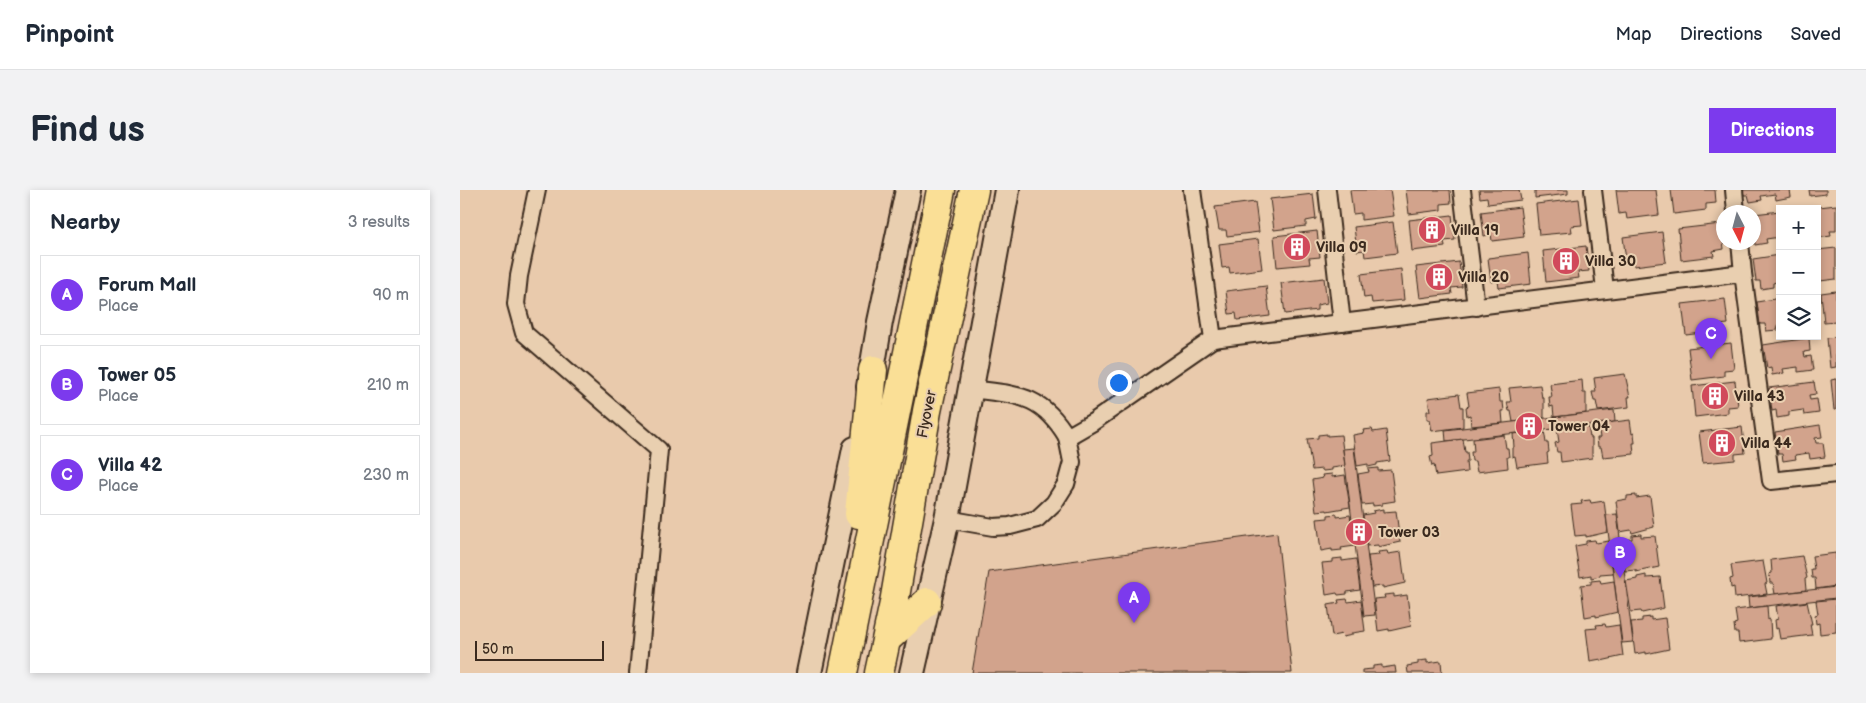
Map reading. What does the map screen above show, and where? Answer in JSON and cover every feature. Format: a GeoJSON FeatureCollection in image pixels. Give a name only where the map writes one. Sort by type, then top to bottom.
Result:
{"type":"FeatureCollection","features":[{"type":"Feature","properties":{"kind":"highway","name":"Flyover"},"geometry":{"type":"LineString","coordinates":[[843,673],[941,190]]}},
{"type":"Feature","properties":{"kind":"highway","name":"Flyover"},"geometry":{"type":"LineString","coordinates":[[879,673],[887,639],[927,410],[974,190]]}},
{"type":"Feature","properties":{"kind":"highway"},"geometry":{"type":"LineString","coordinates":[[862,575],[856,549],[872,370]]}},
{"type":"Feature","properties":{"kind":"highway"},"geometry":{"type":"LineString","coordinates":[[887,639],[927,602]]}},
{"type":"Feature","properties":{"kind":"street"},"geometry":{"type":"LineString","coordinates":[[537,190],[519,276],[516,304],[524,333],[659,450],[638,673]]}},
{"type":"Feature","properties":{"kind":"street"},"geometry":{"type":"LineString","coordinates":[[809,673],[908,190]]}},
{"type":"Feature","properties":{"kind":"street"},"geometry":{"type":"LineString","coordinates":[[912,673],[947,519],[1007,190]]}},
{"type":"Feature","properties":{"kind":"street"},"geometry":{"type":"LineString","coordinates":[[1192,190],[1213,339]]}},
{"type":"Feature","properties":{"kind":"street"},"geometry":{"type":"LineString","coordinates":[[1327,190],[1342,324]]}},
{"type":"Feature","properties":{"kind":"street"},"geometry":{"type":"LineString","coordinates":[[1462,190],[1476,307]]}},
{"type":"Feature","properties":{"kind":"street"},"geometry":{"type":"LineString","coordinates":[[1593,190],[1605,289]]}},
{"type":"Feature","properties":{"kind":"street"},"geometry":{"type":"LineString","coordinates":[[1734,190],[1735,205]]}},
{"type":"Feature","properties":{"kind":"street"},"geometry":{"type":"LineString","coordinates":[[1741,250],[1771,481],[1836,474]]}},
{"type":"Feature","properties":{"kind":"street"},"geometry":{"type":"LineString","coordinates":[[1067,437],[1093,422],[1213,339],[1743,273]]}},
{"type":"Feature","properties":{"kind":"street"},"geometry":{"type":"LineString","coordinates":[[947,519],[993,527],[1010,526],[1037,519],[1054,503],[1066,484],[1072,462],[1067,437],[1050,414],[1040,405],[1029,399],[1014,395],[971,389]]}},
{"type":"Feature","properties":{"kind":"building"},"geometry":{"type":"Polygon","coordinates":[[[1350,190],[1390,190],[1394,216],[1361,220],[1361,213],[1353,214],[1350,190]]]}},
{"type":"Feature","properties":{"kind":"building"},"geometry":{"type":"Polygon","coordinates":[[[1406,190],[1450,190],[1451,203],[1441,204],[1441,210],[1409,214],[1406,190]]]}},
{"type":"Feature","properties":{"kind":"building"},"geometry":{"type":"Polygon","coordinates":[[[1479,190],[1519,190],[1521,200],[1488,204],[1487,197],[1480,198],[1479,190]]]}},
{"type":"Feature","properties":{"kind":"building"},"geometry":{"type":"Polygon","coordinates":[[[1535,190],[1568,190],[1568,194],[1535,198],[1535,190]]]}},
{"type":"Feature","properties":{"kind":"building"},"geometry":{"type":"Polygon","coordinates":[[[1616,190],[1656,190],[1659,215],[1627,219],[1626,213],[1619,214],[1616,190]]]}},
{"type":"Feature","properties":{"kind":"building"},"geometry":{"type":"Polygon","coordinates":[[[1671,190],[1715,190],[1716,203],[1706,204],[1706,210],[1674,214],[1671,190]]]}},
{"type":"Feature","properties":{"kind":"building"},"geometry":{"type":"Polygon","coordinates":[[[1743,190],[1790,190],[1791,197],[1776,200],[1775,194],[1761,196],[1762,200],[1750,202],[1748,195],[1744,195],[1743,190]]]}},
{"type":"Feature","properties":{"kind":"building"},"geometry":{"type":"Polygon","coordinates":[[[1809,190],[1826,190],[1826,194],[1810,196],[1809,190]]]}},
{"type":"Feature","properties":{"kind":"building"},"geometry":{"type":"Polygon","coordinates":[[[1313,194],[1316,219],[1306,221],[1306,226],[1274,230],[1270,199],[1313,194]]]}},
{"type":"Feature","properties":{"kind":"building"},"geometry":{"type":"Polygon","coordinates":[[[1579,199],[1582,225],[1571,226],[1572,232],[1539,235],[1536,204],[1579,199]]]}},
{"type":"Feature","properties":{"kind":"building"},"geometry":{"type":"Polygon","coordinates":[[[1255,202],[1259,232],[1227,236],[1226,230],[1219,230],[1215,207],[1255,202]]]}},
{"type":"Feature","properties":{"kind":"building"},"geometry":{"type":"Polygon","coordinates":[[[1836,205],[1836,231],[1830,231],[1831,236],[1821,237],[1821,207],[1836,205]]]}},
{"type":"Feature","properties":{"kind":"building"},"geometry":{"type":"Polygon","coordinates":[[[1520,207],[1524,237],[1492,241],[1491,234],[1484,236],[1481,212],[1520,207]]]}},
{"type":"Feature","properties":{"kind":"building"},"geometry":{"type":"Polygon","coordinates":[[[1776,211],[1776,238],[1766,239],[1767,243],[1761,244],[1761,213],[1776,211]]]}},
{"type":"Feature","properties":{"kind":"building","name":"Villa 19"},"geometry":{"type":"Polygon","coordinates":[[[1452,215],[1455,240],[1444,241],[1445,247],[1412,251],[1409,220],[1452,215]]]}},
{"type":"Feature","properties":{"kind":"building"},"geometry":{"type":"Polygon","coordinates":[[[1393,222],[1397,253],[1365,257],[1364,250],[1357,251],[1354,227],[1393,222]]]}},
{"type":"Feature","properties":{"kind":"building"},"geometry":{"type":"Polygon","coordinates":[[[1716,225],[1716,250],[1718,250],[1713,251],[1714,256],[1681,260],[1678,229],[1716,225]]]}},
{"type":"Feature","properties":{"kind":"building","name":"Villa 09"},"geometry":{"type":"Polygon","coordinates":[[[1317,231],[1320,257],[1309,258],[1310,264],[1277,267],[1274,236],[1317,231]]]}},
{"type":"Feature","properties":{"kind":"building"},"geometry":{"type":"Polygon","coordinates":[[[1662,232],[1666,262],[1634,266],[1633,260],[1626,260],[1623,237],[1662,232]]]}},
{"type":"Feature","properties":{"kind":"building"},"geometry":{"type":"Polygon","coordinates":[[[1258,239],[1262,269],[1230,273],[1229,267],[1222,268],[1219,244],[1258,239]]]}},
{"type":"Feature","properties":{"kind":"building","name":"Villa 30"},"geometry":{"type":"Polygon","coordinates":[[[1586,246],[1589,271],[1578,272],[1579,278],[1546,282],[1543,251],[1586,246]]]}},
{"type":"Feature","properties":{"kind":"building"},"geometry":{"type":"Polygon","coordinates":[[[1836,248],[1836,279],[1821,281],[1821,250],[1836,248]]]}},
{"type":"Feature","properties":{"kind":"building"},"geometry":{"type":"Polygon","coordinates":[[[1528,253],[1531,284],[1499,288],[1498,281],[1491,282],[1488,258],[1528,253]]]}},
{"type":"Feature","properties":{"kind":"building"},"geometry":{"type":"Polygon","coordinates":[[[1776,256],[1776,282],[1773,283],[1773,287],[1761,289],[1760,281],[1756,281],[1753,259],[1776,256]]]}},
{"type":"Feature","properties":{"kind":"building","name":"Villa 20"},"geometry":{"type":"Polygon","coordinates":[[[1459,262],[1462,287],[1451,288],[1452,294],[1420,298],[1416,267],[1459,262]]]}},
{"type":"Feature","properties":{"kind":"building"},"geometry":{"type":"Polygon","coordinates":[[[1401,269],[1404,300],[1372,303],[1371,297],[1364,298],[1361,274],[1401,269]]]}},
{"type":"Feature","properties":{"kind":"building"},"geometry":{"type":"Polygon","coordinates":[[[1324,278],[1327,303],[1317,305],[1317,310],[1285,314],[1281,283],[1324,278]]]}},
{"type":"Feature","properties":{"kind":"building"},"geometry":{"type":"Polygon","coordinates":[[[1266,286],[1270,316],[1237,320],[1236,313],[1229,314],[1226,291],[1266,286]]]}},
{"type":"Feature","properties":{"kind":"building"},"geometry":{"type":"Polygon","coordinates":[[[1836,291],[1836,322],[1824,323],[1821,293],[1836,291]]]}},
{"type":"Feature","properties":{"kind":"building"},"geometry":{"type":"Polygon","coordinates":[[[1725,299],[1728,324],[1718,325],[1718,331],[1686,335],[1682,304],[1725,299]]]}},
{"type":"Feature","properties":{"kind":"building"},"geometry":{"type":"Polygon","coordinates":[[[1776,299],[1776,330],[1766,331],[1765,324],[1760,324],[1757,302],[1776,299]]]}},
{"type":"Feature","properties":{"kind":"building"},"geometry":{"type":"Polygon","coordinates":[[[1836,337],[1836,367],[1830,368],[1827,338],[1836,337]]]}},
{"type":"Feature","properties":{"kind":"building"},"geometry":{"type":"Polygon","coordinates":[[[1809,340],[1810,351],[1804,352],[1805,357],[1811,356],[1813,370],[1798,372],[1798,367],[1783,369],[1784,373],[1772,375],[1771,367],[1767,368],[1763,345],[1809,340]]]}},
{"type":"Feature","properties":{"kind":"building"},"geometry":{"type":"Polygon","coordinates":[[[1731,343],[1734,369],[1724,370],[1724,376],[1692,380],[1688,348],[1731,343]]]}},
{"type":"Feature","properties":{"kind":"building","name":"Tower 04"},"geometry":{"type":"Polygon","coordinates":[[[1625,374],[1630,397],[1628,397],[1629,407],[1598,411],[1592,392],[1596,392],[1594,378],[1625,374]]]}},
{"type":"Feature","properties":{"kind":"building"},"geometry":{"type":"Polygon","coordinates":[[[1836,379],[1836,410],[1834,410],[1831,380],[1836,379]]]}},
{"type":"Feature","properties":{"kind":"building","name":"Tower 04"},"geometry":{"type":"Polygon","coordinates":[[[1582,380],[1583,393],[1586,393],[1586,413],[1554,417],[1553,406],[1550,407],[1549,397],[1552,397],[1550,384],[1582,380]]]}},
{"type":"Feature","properties":{"kind":"building","name":"Villa 43"},"geometry":{"type":"Polygon","coordinates":[[[1735,381],[1738,406],[1728,407],[1728,413],[1695,417],[1692,386],[1735,381]]]}},
{"type":"Feature","properties":{"kind":"building"},"geometry":{"type":"Polygon","coordinates":[[[1814,382],[1816,394],[1809,395],[1810,400],[1817,399],[1819,413],[1804,415],[1803,410],[1789,412],[1789,416],[1777,418],[1776,410],[1772,411],[1769,388],[1814,382]]]}},
{"type":"Feature","properties":{"kind":"building","name":"Tower 04"},"geometry":{"type":"Polygon","coordinates":[[[1540,385],[1542,398],[1544,398],[1544,418],[1513,422],[1507,402],[1511,402],[1509,388],[1540,385]]]}},
{"type":"Feature","properties":{"kind":"building","name":"Tower 04"},"geometry":{"type":"Polygon","coordinates":[[[1499,389],[1500,402],[1503,402],[1503,423],[1471,426],[1470,415],[1467,416],[1466,407],[1469,406],[1467,393],[1499,389]]]}},
{"type":"Feature","properties":{"kind":"building"},"geometry":{"type":"Polygon","coordinates":[[[1459,394],[1461,407],[1463,407],[1463,427],[1432,431],[1430,420],[1427,420],[1427,411],[1430,411],[1428,398],[1459,394]]]}},
{"type":"Feature","properties":{"kind":"building","name":"Tower 04"},"geometry":{"type":"Polygon","coordinates":[[[1614,410],[1615,422],[1446,441],[1445,430],[1614,410]]]}},
{"type":"Feature","properties":{"kind":"building","name":"Tower 04"},"geometry":{"type":"Polygon","coordinates":[[[1630,420],[1632,434],[1634,433],[1634,454],[1603,457],[1601,447],[1598,447],[1597,438],[1600,438],[1598,424],[1630,420]]]}},
{"type":"Feature","properties":{"kind":"building","name":"Tower 04"},"geometry":{"type":"Polygon","coordinates":[[[1588,425],[1590,438],[1592,438],[1592,458],[1561,462],[1560,452],[1557,452],[1555,443],[1559,442],[1557,429],[1588,425]]]}},
{"type":"Feature","properties":{"kind":"building"},"geometry":{"type":"Polygon","coordinates":[[[1820,425],[1822,437],[1815,438],[1816,443],[1823,443],[1825,457],[1810,459],[1809,453],[1795,455],[1796,459],[1783,461],[1782,454],[1778,454],[1775,432],[1820,425]]]}},
{"type":"Feature","properties":{"kind":"building","name":"Villa 44"},"geometry":{"type":"Polygon","coordinates":[[[1742,427],[1745,453],[1735,454],[1735,460],[1703,463],[1699,432],[1742,427]]]}},
{"type":"Feature","properties":{"kind":"building"},"geometry":{"type":"Polygon","coordinates":[[[1372,429],[1373,432],[1386,430],[1390,461],[1368,467],[1368,464],[1357,466],[1353,435],[1364,433],[1363,430],[1372,429]]]}},
{"type":"Feature","properties":{"kind":"building","name":"Tower 04"},"geometry":{"type":"Polygon","coordinates":[[[1544,430],[1546,443],[1548,443],[1548,463],[1517,467],[1515,456],[1512,457],[1512,448],[1514,447],[1513,434],[1544,430]]]}},
{"type":"Feature","properties":{"kind":"building"},"geometry":{"type":"Polygon","coordinates":[[[1327,434],[1327,436],[1341,435],[1345,466],[1332,468],[1332,470],[1312,470],[1307,439],[1318,438],[1318,435],[1327,434]]]}},
{"type":"Feature","properties":{"kind":"building","name":"Tower 04"},"geometry":{"type":"Polygon","coordinates":[[[1504,435],[1506,448],[1508,448],[1508,468],[1477,472],[1475,461],[1472,461],[1471,452],[1474,452],[1473,439],[1504,435]]]}},
{"type":"Feature","properties":{"kind":"building"},"geometry":{"type":"Polygon","coordinates":[[[1463,439],[1465,452],[1467,452],[1467,472],[1436,476],[1430,457],[1433,456],[1432,443],[1463,439]]]}},
{"type":"Feature","properties":{"kind":"building","name":"Tower 03"},"geometry":{"type":"Polygon","coordinates":[[[1354,448],[1375,615],[1364,616],[1343,449],[1354,448]]]}},
{"type":"Feature","properties":{"kind":"building","name":"Tower 03"},"geometry":{"type":"Polygon","coordinates":[[[1378,468],[1378,471],[1391,470],[1395,501],[1382,503],[1382,505],[1362,505],[1358,474],[1369,472],[1368,469],[1378,468]]]}},
{"type":"Feature","properties":{"kind":"building","name":"Tower 03"},"geometry":{"type":"Polygon","coordinates":[[[1332,474],[1332,477],[1345,475],[1350,507],[1316,511],[1312,480],[1323,478],[1322,475],[1332,474]]]}},
{"type":"Feature","properties":{"kind":"building"},"geometry":{"type":"Polygon","coordinates":[[[1636,495],[1636,498],[1650,496],[1654,527],[1632,533],[1631,530],[1620,532],[1616,501],[1627,499],[1627,496],[1636,495]]]}},
{"type":"Feature","properties":{"kind":"building"},"geometry":{"type":"Polygon","coordinates":[[[1590,500],[1591,503],[1604,501],[1608,532],[1586,537],[1586,535],[1575,536],[1571,505],[1582,504],[1581,501],[1590,500]]]}},
{"type":"Feature","properties":{"kind":"building","name":"Tower 03"},"geometry":{"type":"Polygon","coordinates":[[[1383,509],[1383,512],[1396,511],[1400,542],[1378,547],[1378,545],[1367,546],[1363,515],[1383,509]]]}},
{"type":"Feature","properties":{"kind":"building","name":"Tower 03"},"geometry":{"type":"Polygon","coordinates":[[[1337,514],[1337,517],[1350,515],[1355,546],[1341,548],[1342,550],[1321,551],[1317,519],[1328,518],[1328,515],[1337,514]]]}},
{"type":"Feature","properties":{"kind":"building"},"geometry":{"type":"Polygon","coordinates":[[[1617,514],[1633,642],[1622,643],[1606,515],[1617,514]]]}},
{"type":"Feature","properties":{"kind":"building"},"geometry":{"type":"Polygon","coordinates":[[[1277,533],[1292,673],[972,673],[989,572],[1277,533]]]}},
{"type":"Feature","properties":{"kind":"building"},"geometry":{"type":"Polygon","coordinates":[[[1641,534],[1641,537],[1655,536],[1659,567],[1636,572],[1636,570],[1625,571],[1621,540],[1632,539],[1632,535],[1641,534]]]}},
{"type":"Feature","properties":{"kind":"building"},"geometry":{"type":"Polygon","coordinates":[[[1595,540],[1596,543],[1609,541],[1613,573],[1600,574],[1600,576],[1591,578],[1591,575],[1580,577],[1575,546],[1586,544],[1586,541],[1595,540]]]}},
{"type":"Feature","properties":{"kind":"building","name":"Tower 03"},"geometry":{"type":"Polygon","coordinates":[[[1387,551],[1388,554],[1401,552],[1405,583],[1383,588],[1383,586],[1372,587],[1368,556],[1379,555],[1378,552],[1387,551]]]}},
{"type":"Feature","properties":{"kind":"building"},"geometry":{"type":"Polygon","coordinates":[[[1836,553],[1836,586],[1816,589],[1815,578],[1812,578],[1811,569],[1814,569],[1812,556],[1836,553]]]}},
{"type":"Feature","properties":{"kind":"building"},"geometry":{"type":"Polygon","coordinates":[[[1802,556],[1807,578],[1805,579],[1806,590],[1775,594],[1773,583],[1770,583],[1769,574],[1772,573],[1771,560],[1802,556]]]}},
{"type":"Feature","properties":{"kind":"building","name":"Tower 03"},"geometry":{"type":"Polygon","coordinates":[[[1342,558],[1342,561],[1356,559],[1360,590],[1347,592],[1347,594],[1326,595],[1322,563],[1333,562],[1333,559],[1342,558]]]}},
{"type":"Feature","properties":{"kind":"building"},"geometry":{"type":"Polygon","coordinates":[[[1763,561],[1767,594],[1735,598],[1734,587],[1731,588],[1730,579],[1733,578],[1731,565],[1763,561]]]}},
{"type":"Feature","properties":{"kind":"building"},"geometry":{"type":"Polygon","coordinates":[[[1646,575],[1646,578],[1660,577],[1664,608],[1642,613],[1641,611],[1631,612],[1626,581],[1646,575]]]}},
{"type":"Feature","properties":{"kind":"building"},"geometry":{"type":"Polygon","coordinates":[[[1600,580],[1601,583],[1614,581],[1618,612],[1596,617],[1596,615],[1585,617],[1581,585],[1591,584],[1591,581],[1600,580]]]}},
{"type":"Feature","properties":{"kind":"building"},"geometry":{"type":"Polygon","coordinates":[[[1836,587],[1836,598],[1749,608],[1748,597],[1836,587]]]}},
{"type":"Feature","properties":{"kind":"building"},"geometry":{"type":"Polygon","coordinates":[[[1394,594],[1394,597],[1407,595],[1411,626],[1389,631],[1389,629],[1378,631],[1374,599],[1385,598],[1384,595],[1394,594]]]}},
{"type":"Feature","properties":{"kind":"building"},"geometry":{"type":"Polygon","coordinates":[[[1347,599],[1348,602],[1361,600],[1365,631],[1343,637],[1342,634],[1332,636],[1328,605],[1339,603],[1338,600],[1347,599]]]}},
{"type":"Feature","properties":{"kind":"building"},"geometry":{"type":"Polygon","coordinates":[[[1836,599],[1836,632],[1820,634],[1819,623],[1816,624],[1815,615],[1818,614],[1816,601],[1836,599]]]}},
{"type":"Feature","properties":{"kind":"building"},"geometry":{"type":"Polygon","coordinates":[[[1807,602],[1812,624],[1810,624],[1812,635],[1780,639],[1778,628],[1776,629],[1775,620],[1778,619],[1776,606],[1807,602]]]}},
{"type":"Feature","properties":{"kind":"building"},"geometry":{"type":"Polygon","coordinates":[[[1767,606],[1771,639],[1739,643],[1738,633],[1735,633],[1734,624],[1737,623],[1735,610],[1767,606]]]}},
{"type":"Feature","properties":{"kind":"building"},"geometry":{"type":"Polygon","coordinates":[[[1651,617],[1651,620],[1665,618],[1669,649],[1646,654],[1646,652],[1635,654],[1631,622],[1642,621],[1642,618],[1651,617]]]}},
{"type":"Feature","properties":{"kind":"building"},"geometry":{"type":"Polygon","coordinates":[[[1605,624],[1606,627],[1619,625],[1623,656],[1601,661],[1601,659],[1590,661],[1586,629],[1597,628],[1596,625],[1605,624]]]}},
{"type":"Feature","properties":{"kind":"building"},"geometry":{"type":"Polygon","coordinates":[[[1427,660],[1427,663],[1441,661],[1442,673],[1408,673],[1407,666],[1418,664],[1418,661],[1427,660]]]}},
{"type":"Feature","properties":{"kind":"building"},"geometry":{"type":"Polygon","coordinates":[[[1382,665],[1382,668],[1395,666],[1396,673],[1362,673],[1362,670],[1373,669],[1373,666],[1382,665]]]}},
{"type":"Feature","properties":{"kind":"place","name":"Villa 19"},"geometry":{"type":"Point","coordinates":[1432,230]}},
{"type":"Feature","properties":{"kind":"place","name":"Villa 09"},"geometry":{"type":"Point","coordinates":[1297,247]}},
{"type":"Feature","properties":{"kind":"place","name":"Villa 30"},"geometry":{"type":"Point","coordinates":[1566,261]}},
{"type":"Feature","properties":{"kind":"place","name":"Villa 20"},"geometry":{"type":"Point","coordinates":[1439,277]}},
{"type":"Feature","properties":{"kind":"place","name":"Villa 42"},"geometry":{"type":"Point","coordinates":[1711,359]}},
{"type":"Feature","properties":{"kind":"place","name":"Villa 43"},"geometry":{"type":"Point","coordinates":[1715,396]}},
{"type":"Feature","properties":{"kind":"place","name":"Tower 04"},"geometry":{"type":"Point","coordinates":[1529,426]}},
{"type":"Feature","properties":{"kind":"place","name":"Villa 44"},"geometry":{"type":"Point","coordinates":[1722,443]}},
{"type":"Feature","properties":{"kind":"place","name":"Tower 03"},"geometry":{"type":"Point","coordinates":[1359,532]}},
{"type":"Feature","properties":{"kind":"place","name":"Tower 05"},"geometry":{"type":"Point","coordinates":[1620,578]}},
{"type":"Feature","properties":{"kind":"place","name":"Forum Mall"},"geometry":{"type":"Point","coordinates":[1134,623]}}]}
